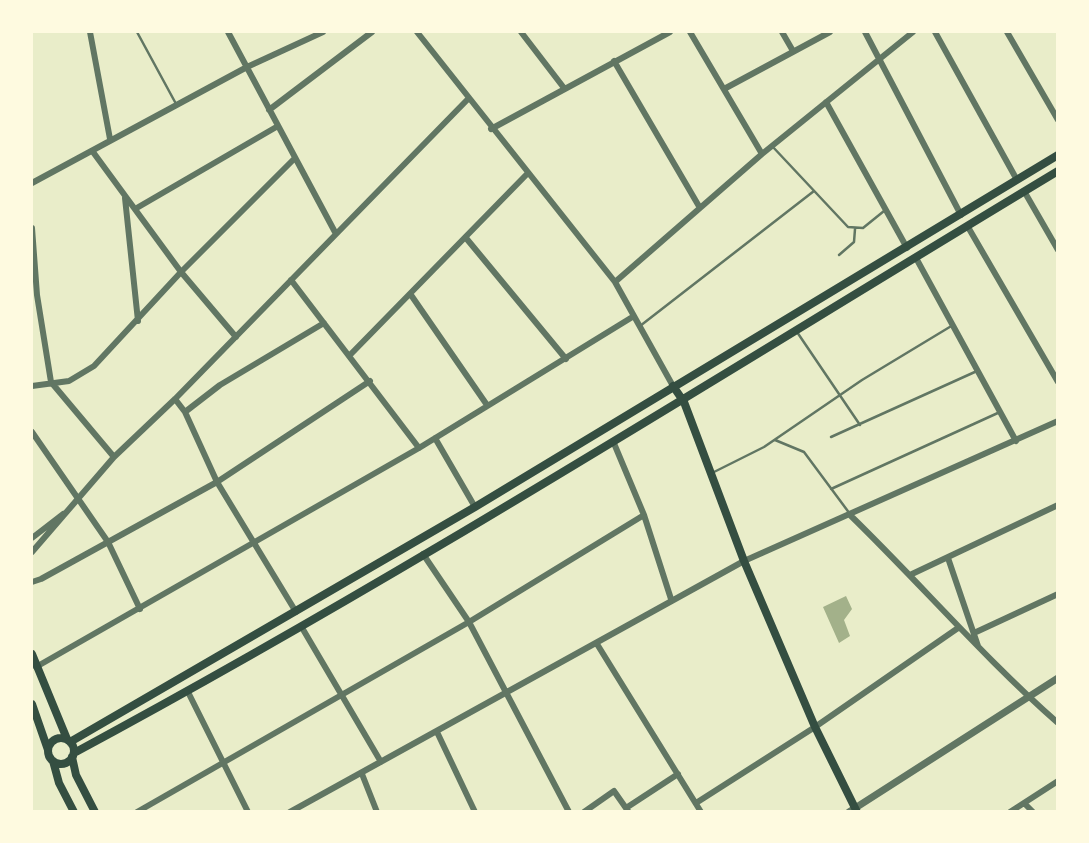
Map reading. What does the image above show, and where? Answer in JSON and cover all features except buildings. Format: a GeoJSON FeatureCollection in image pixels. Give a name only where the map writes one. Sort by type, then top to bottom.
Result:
{"type":"FeatureCollection","features":[{"type":"Feature","properties":{"kind":"main road"},"geometry":{"type":"LineString","coordinates":[[48,750],[55,740],[69,741],[475,508],[1058,155]]}},
{"type":"Feature","properties":{"kind":"main road"},"geometry":{"type":"LineString","coordinates":[[53,761],[66,763],[73,755],[188,692],[613,441],[684,402],[1058,171]]}},
{"type":"Feature","properties":{"kind":"main road"},"geometry":{"type":"LineString","coordinates":[[673,386],[684,402],[744,561],[815,727],[854,810]]}},
{"type":"Feature","properties":{"kind":"main road"},"geometry":{"type":"LineString","coordinates":[[32,654],[69,741],[76,775],[95,811]]}},
{"type":"Feature","properties":{"kind":"main road"},"geometry":{"type":"LineString","coordinates":[[32,704],[59,783],[74,811]]}},
{"type":"Feature","properties":{"kind":"street"},"geometry":{"type":"LineString","coordinates":[[90,32],[110,139]]}},
{"type":"Feature","properties":{"kind":"street"},"geometry":{"type":"LineString","coordinates":[[228,32],[336,234]]}},
{"type":"Feature","properties":{"kind":"street"},"geometry":{"type":"LineString","coordinates":[[32,183],[93,152],[110,139],[176,104],[323,32]]}},
{"type":"Feature","properties":{"kind":"street"},"geometry":{"type":"LineString","coordinates":[[269,110],[372,32]]}},
{"type":"Feature","properties":{"kind":"street"},"geometry":{"type":"LineString","coordinates":[[417,32],[615,282],[673,386]]}},
{"type":"Feature","properties":{"kind":"street"},"geometry":{"type":"LineString","coordinates":[[521,32],[564,88]]}},
{"type":"Feature","properties":{"kind":"street"},"geometry":{"type":"LineString","coordinates":[[492,129],[670,32]]}},
{"type":"Feature","properties":{"kind":"street"},"geometry":{"type":"LineString","coordinates":[[690,32],[762,153]]}},
{"type":"Feature","properties":{"kind":"street"},"geometry":{"type":"LineString","coordinates":[[782,32],[793,51]]}},
{"type":"Feature","properties":{"kind":"street"},"geometry":{"type":"LineString","coordinates":[[724,89],[830,32]]}},
{"type":"Feature","properties":{"kind":"street"},"geometry":{"type":"LineString","coordinates":[[865,32],[881,57],[961,215]]}},
{"type":"Feature","properties":{"kind":"street"},"geometry":{"type":"LineString","coordinates":[[615,282],[762,153],[913,32]]}},
{"type":"Feature","properties":{"kind":"street"},"geometry":{"type":"LineString","coordinates":[[935,32],[1017,180]]}},
{"type":"Feature","properties":{"kind":"street"},"geometry":{"type":"LineString","coordinates":[[1007,32],[1058,120]]}},
{"type":"Feature","properties":{"kind":"street"},"geometry":{"type":"LineString","coordinates":[[614,61],[700,208]]}},
{"type":"Feature","properties":{"kind":"street"},"geometry":{"type":"LineString","coordinates":[[32,552],[114,457],[175,399],[468,99]]}},
{"type":"Feature","properties":{"kind":"street"},"geometry":{"type":"LineString","coordinates":[[826,102],[907,248]]}},
{"type":"Feature","properties":{"kind":"street"},"geometry":{"type":"LineString","coordinates":[[135,209],[278,126]]}},
{"type":"Feature","properties":{"kind":"street"},"geometry":{"type":"LineString","coordinates":[[93,152],[181,272],[236,337]]}},
{"type":"Feature","properties":{"kind":"street"},"geometry":{"type":"LineString","coordinates":[[32,386],[69,381],[94,366],[181,272],[295,158]]}},
{"type":"Feature","properties":{"kind":"street"},"geometry":{"type":"LineString","coordinates":[[349,356],[527,174]]}},
{"type":"Feature","properties":{"kind":"street"},"geometry":{"type":"LineString","coordinates":[[1024,191],[1058,250]]}},
{"type":"Feature","properties":{"kind":"street"},"geometry":{"type":"LineString","coordinates":[[124,194],[138,321]]}},
{"type":"Feature","properties":{"kind":"street"},"geometry":{"type":"LineString","coordinates":[[968,227],[1058,383]]}},
{"type":"Feature","properties":{"kind":"street"},"geometry":{"type":"LineString","coordinates":[[32,228],[34,296],[51,382],[114,457]]}},
{"type":"Feature","properties":{"kind":"street"},"geometry":{"type":"LineString","coordinates":[[466,237],[566,359]]}},
{"type":"Feature","properties":{"kind":"street"},"geometry":{"type":"LineString","coordinates":[[916,258],[1016,441]]}},
{"type":"Feature","properties":{"kind":"street"},"geometry":{"type":"LineString","coordinates":[[291,280],[419,448]]}},
{"type":"Feature","properties":{"kind":"street"},"geometry":{"type":"LineString","coordinates":[[411,295],[487,405]]}},
{"type":"Feature","properties":{"kind":"street"},"geometry":{"type":"LineString","coordinates":[[36,667],[419,448],[634,316]]}},
{"type":"Feature","properties":{"kind":"street"},"geometry":{"type":"LineString","coordinates":[[185,412],[220,385],[324,323]]}},
{"type":"Feature","properties":{"kind":"street"},"geometry":{"type":"LineString","coordinates":[[32,582],[217,482],[370,381]]}},
{"type":"Feature","properties":{"kind":"street"},"geometry":{"type":"LineString","coordinates":[[175,399],[185,412],[217,482],[296,612]]}},
{"type":"Feature","properties":{"kind":"street"},"geometry":{"type":"LineString","coordinates":[[290,811],[362,774],[597,644],[671,599],[744,561],[1055,423],[1058,432]]}},
{"type":"Feature","properties":{"kind":"street"},"geometry":{"type":"LineString","coordinates":[[32,432],[108,542],[140,609]]}},
{"type":"Feature","properties":{"kind":"street"},"geometry":{"type":"LineString","coordinates":[[435,438],[475,508]]}},
{"type":"Feature","properties":{"kind":"street"},"geometry":{"type":"LineString","coordinates":[[613,441],[644,515],[671,599]]}},
{"type":"Feature","properties":{"kind":"street"},"geometry":{"type":"LineString","coordinates":[[32,538],[80,499]]}},
{"type":"Feature","properties":{"kind":"street"},"geometry":{"type":"LineString","coordinates":[[912,574],[1058,505]]}},
{"type":"Feature","properties":{"kind":"street"},"geometry":{"type":"LineString","coordinates":[[850,514],[912,574],[958,628],[1058,723]]}},
{"type":"Feature","properties":{"kind":"street"},"geometry":{"type":"LineString","coordinates":[[137,811],[469,622],[644,515]]}},
{"type":"Feature","properties":{"kind":"street"},"geometry":{"type":"LineString","coordinates":[[423,554],[469,622],[569,811]]}},
{"type":"Feature","properties":{"kind":"street"},"geometry":{"type":"LineString","coordinates":[[948,558],[978,646]]}},
{"type":"Feature","properties":{"kind":"street"},"geometry":{"type":"LineString","coordinates":[[974,633],[1058,594]]}},
{"type":"Feature","properties":{"kind":"street"},"geometry":{"type":"LineString","coordinates":[[302,625],[381,762]]}},
{"type":"Feature","properties":{"kind":"street"},"geometry":{"type":"LineString","coordinates":[[696,803],[815,727],[958,628]]}},
{"type":"Feature","properties":{"kind":"street"},"geometry":{"type":"LineString","coordinates":[[597,644],[701,811]]}},
{"type":"Feature","properties":{"kind":"street"},"geometry":{"type":"LineString","coordinates":[[854,810],[1058,678]]}},
{"type":"Feature","properties":{"kind":"street"},"geometry":{"type":"LineString","coordinates":[[188,692],[248,811]]}},
{"type":"Feature","properties":{"kind":"street"},"geometry":{"type":"LineString","coordinates":[[437,732],[475,811]]}},
{"type":"Feature","properties":{"kind":"street"},"geometry":{"type":"LineString","coordinates":[[362,774],[377,811]]}},
{"type":"Feature","properties":{"kind":"street"},"geometry":{"type":"LineString","coordinates":[[584,811],[614,791],[627,810],[678,774]]}},
{"type":"Feature","properties":{"kind":"street"},"geometry":{"type":"LineString","coordinates":[[1010,811],[1058,781]]}},
{"type":"Feature","properties":{"kind":"street"},"geometry":{"type":"LineString","coordinates":[[1024,803],[1033,811]]}},
{"type":"Feature","properties":{"kind":"lane"},"geometry":{"type":"LineString","coordinates":[[137,32],[176,104]]}},
{"type":"Feature","properties":{"kind":"lane"},"geometry":{"type":"LineString","coordinates":[[772,146],[848,227],[863,228],[886,210]]}},
{"type":"Feature","properties":{"kind":"lane"},"geometry":{"type":"LineString","coordinates":[[640,326],[814,191]]}},
{"type":"Feature","properties":{"kind":"lane"},"geometry":{"type":"LineString","coordinates":[[839,254],[854,242],[855,229]]}},
{"type":"Feature","properties":{"kind":"lane"},"geometry":{"type":"LineString","coordinates":[[711,473],[775,440],[840,395],[953,326]]}},
{"type":"Feature","properties":{"kind":"lane"},"geometry":{"type":"LineString","coordinates":[[797,332],[860,425]]}},
{"type":"Feature","properties":{"kind":"lane"},"geometry":{"type":"LineString","coordinates":[[831,437],[977,370]]}},
{"type":"Feature","properties":{"kind":"lane"},"geometry":{"type":"LineString","coordinates":[[831,489],[1000,412]]}},
{"type":"Feature","properties":{"kind":"lane"},"geometry":{"type":"LineString","coordinates":[[775,440],[804,452],[850,514]]}},
{"type":"Feature","properties":{"kind":"shaded area"},"geometry":{"type":"Polygon","coordinates":[[[846,596],[852,609],[844,620],[850,636],[839,643],[823,607],[846,596]]]}}]}
